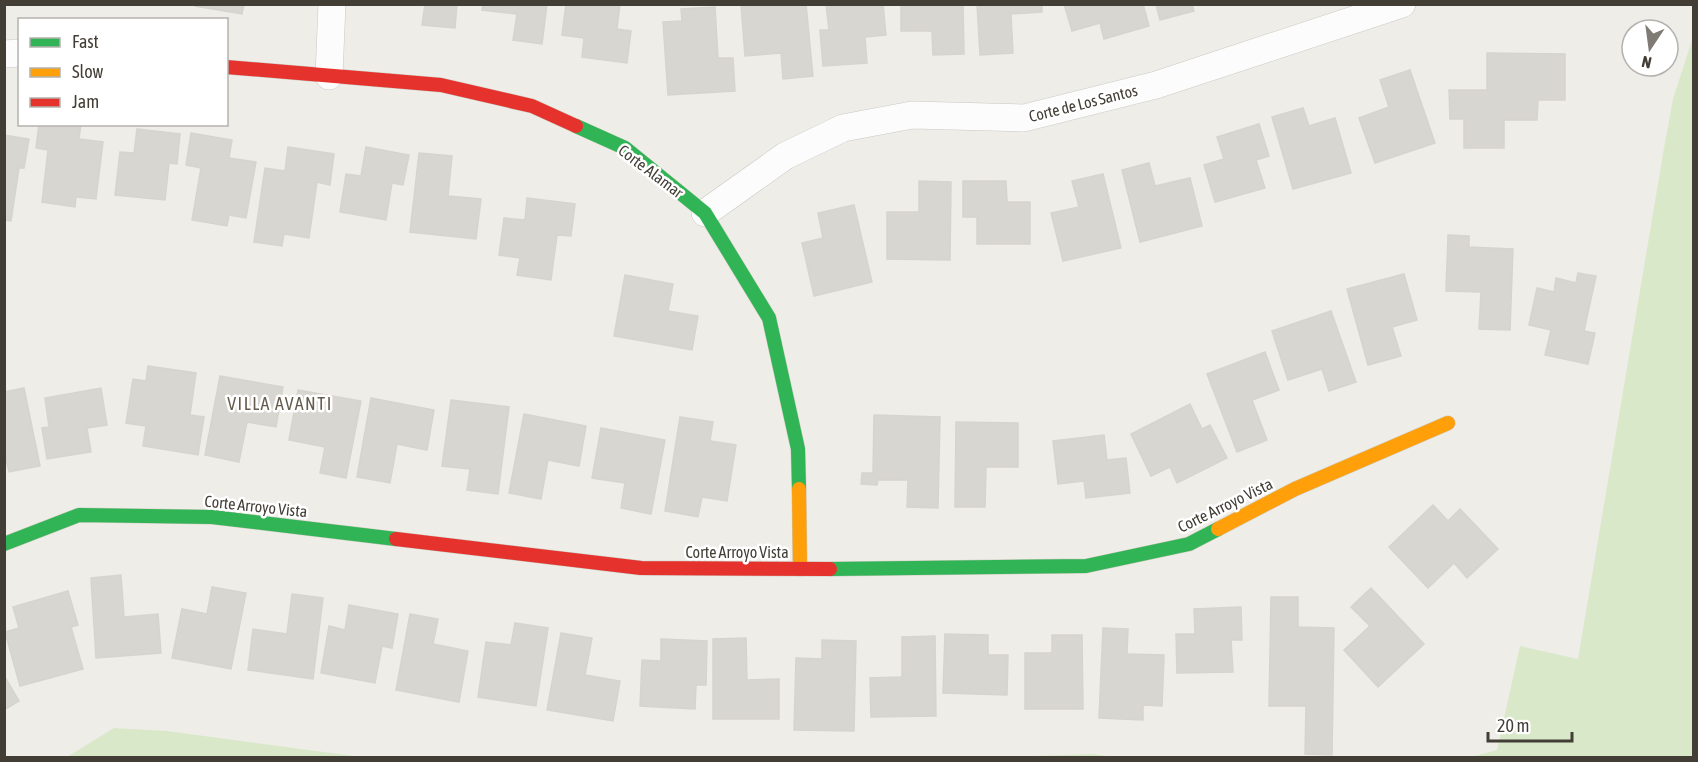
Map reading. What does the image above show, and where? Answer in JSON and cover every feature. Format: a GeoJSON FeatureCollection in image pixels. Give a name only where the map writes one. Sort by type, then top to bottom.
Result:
{"type":"FeatureCollection","features":[{"type":"Feature","properties":{"kind":"street"},"geometry":{"type":"LineString","coordinates":[[329,76],[332,4]]}},
{"type":"Feature","properties":{"kind":"street","name":"Corte de Los Santos"},"geometry":{"type":"LineString","coordinates":[[705,213],[785,156],[843,128],[912,115],[1024,118],[1156,85],[1402,4]]}},
{"type":"Feature","properties":{"kind":"street","name":"Corte Alamar"},"geometry":{"type":"LineString","coordinates":[[228,67],[441,85],[532,106],[625,148],[705,213],[768,318],[798,449],[800,569]]}},
{"type":"Feature","properties":{"kind":"street","name":"Corte Arroyo Vista"},"geometry":{"type":"LineString","coordinates":[[4,544],[79,516],[212,517],[640,567],[800,569],[1086,566],[1189,544],[1295,489],[1448,423]]}},
{"type":"Feature","properties":{"kind":"green space"},"geometry":{"type":"Polygon","coordinates":[[[1693,37],[1693,757],[1471,757],[1497,750],[1520,646],[1578,659],[1664,148],[1673,99],[1693,37]]]}},
{"type":"Feature","properties":{"kind":"green space"},"geometry":{"type":"Polygon","coordinates":[[[114,728],[167,731],[361,757],[67,757],[114,728]]]}},
{"type":"Feature","properties":{"kind":"green space"},"geometry":{"type":"Polygon","coordinates":[[[1092,754],[1113,757],[1006,757],[1092,754]]]}},
{"type":"Feature","properties":{"kind":"building"},"geometry":{"type":"Polygon","coordinates":[[[195,4],[244,4],[242,14],[195,6],[195,4]]]}},
{"type":"Feature","properties":{"kind":"building"},"geometry":{"type":"Polygon","coordinates":[[[425,4],[457,4],[455,28],[422,25],[425,4]]]}},
{"type":"Feature","properties":{"kind":"building"},"geometry":{"type":"Polygon","coordinates":[[[483,4],[547,4],[542,44],[513,40],[517,14],[482,10],[483,4]]]}},
{"type":"Feature","properties":{"kind":"building"},"geometry":{"type":"Polygon","coordinates":[[[566,4],[620,4],[617,29],[631,31],[627,63],[582,57],[584,38],[562,35],[566,4]]]}},
{"type":"Feature","properties":{"kind":"building"},"geometry":{"type":"Polygon","coordinates":[[[741,4],[806,4],[813,76],[783,79],[781,53],[745,56],[741,4]]]}},
{"type":"Feature","properties":{"kind":"building"},"geometry":{"type":"Polygon","coordinates":[[[826,4],[883,4],[886,35],[865,37],[867,63],[823,66],[820,30],[829,30],[826,4]]]}},
{"type":"Feature","properties":{"kind":"building"},"geometry":{"type":"Polygon","coordinates":[[[901,4],[963,4],[964,54],[933,55],[932,31],[901,31],[901,4]]]}},
{"type":"Feature","properties":{"kind":"building"},"geometry":{"type":"Polygon","coordinates":[[[977,4],[1042,4],[1042,12],[1011,14],[1013,53],[980,55],[977,4]]]}},
{"type":"Feature","properties":{"kind":"building"},"geometry":{"type":"Polygon","coordinates":[[[1064,4],[1143,4],[1149,26],[1104,39],[1100,23],[1072,31],[1064,4]]]}},
{"type":"Feature","properties":{"kind":"building"},"geometry":{"type":"Polygon","coordinates":[[[1156,4],[1192,4],[1194,11],[1160,20],[1156,4]]]}},
{"type":"Feature","properties":{"kind":"building"},"geometry":{"type":"Polygon","coordinates":[[[715,7],[718,58],[733,58],[735,91],[668,95],[663,22],[682,21],[681,9],[715,7]]]}},
{"type":"Feature","properties":{"kind":"building"},"geometry":{"type":"Polygon","coordinates":[[[1487,53],[1565,54],[1565,100],[1538,100],[1537,120],[1504,120],[1504,148],[1464,148],[1464,119],[1450,119],[1449,90],[1487,90],[1487,53]]]}},
{"type":"Feature","properties":{"kind":"building"},"geometry":{"type":"Polygon","coordinates":[[[1410,70],[1435,143],[1375,163],[1359,118],[1389,107],[1380,80],[1410,70]]]}},
{"type":"Feature","properties":{"kind":"building"},"geometry":{"type":"Polygon","coordinates":[[[1303,108],[1309,126],[1335,118],[1351,173],[1293,189],[1272,117],[1303,108]]]}},
{"type":"Feature","properties":{"kind":"building"},"geometry":{"type":"Polygon","coordinates":[[[1259,124],[1269,156],[1256,160],[1265,188],[1215,202],[1204,165],[1224,159],[1217,137],[1259,124]]]}},
{"type":"Feature","properties":{"kind":"building"},"geometry":{"type":"Polygon","coordinates":[[[39,126],[81,126],[79,139],[103,142],[96,199],[76,197],[75,207],[42,202],[48,150],[36,148],[39,126]]]}},
{"type":"Feature","properties":{"kind":"building"},"geometry":{"type":"Polygon","coordinates":[[[137,129],[180,134],[177,164],[169,163],[165,200],[115,195],[120,152],[134,153],[137,129]]]}},
{"type":"Feature","properties":{"kind":"building"},"geometry":{"type":"Polygon","coordinates":[[[191,133],[232,140],[229,158],[256,162],[246,218],[229,215],[227,226],[192,220],[201,168],[186,165],[191,133]]]}},
{"type":"Feature","properties":{"kind":"building"},"geometry":{"type":"Polygon","coordinates":[[[4,135],[29,139],[24,168],[19,168],[11,221],[4,220],[4,135]]]}},
{"type":"Feature","properties":{"kind":"building"},"geometry":{"type":"Polygon","coordinates":[[[288,147],[334,154],[330,185],[317,182],[309,238],[284,234],[282,246],[254,242],[265,168],[285,171],[288,147]]]}},
{"type":"Feature","properties":{"kind":"building"},"geometry":{"type":"Polygon","coordinates":[[[366,147],[409,155],[403,185],[392,183],[386,220],[340,212],[346,174],[361,176],[366,147]]]}},
{"type":"Feature","properties":{"kind":"building"},"geometry":{"type":"Polygon","coordinates":[[[419,153],[452,156],[448,196],[481,199],[476,239],[410,232],[419,153]]]}},
{"type":"Feature","properties":{"kind":"building"},"geometry":{"type":"Polygon","coordinates":[[[1149,163],[1155,186],[1190,178],[1202,226],[1140,242],[1122,170],[1149,163]]]}},
{"type":"Feature","properties":{"kind":"building"},"geometry":{"type":"Polygon","coordinates":[[[1103,174],[1121,248],[1063,261],[1051,213],[1079,207],[1072,181],[1103,174]]]}},
{"type":"Feature","properties":{"kind":"building"},"geometry":{"type":"Polygon","coordinates":[[[919,181],[951,182],[950,260],[887,259],[887,212],[919,212],[919,181]]]}},
{"type":"Feature","properties":{"kind":"building"},"geometry":{"type":"Polygon","coordinates":[[[963,181],[1006,181],[1007,202],[1030,202],[1030,244],[977,244],[977,217],[963,217],[963,181]]]}},
{"type":"Feature","properties":{"kind":"building"},"geometry":{"type":"Polygon","coordinates":[[[527,198],[575,204],[571,236],[557,235],[551,280],[517,275],[520,258],[499,255],[504,218],[525,220],[527,198]]]}},
{"type":"Feature","properties":{"kind":"building"},"geometry":{"type":"Polygon","coordinates":[[[854,205],[872,282],[814,296],[802,243],[823,238],[818,213],[854,205]]]}},
{"type":"Feature","properties":{"kind":"building"},"geometry":{"type":"Polygon","coordinates":[[[1448,235],[1469,236],[1469,247],[1513,249],[1510,330],[1479,329],[1481,292],[1446,291],[1448,235]]]}},
{"type":"Feature","properties":{"kind":"building"},"geometry":{"type":"Polygon","coordinates":[[[1578,273],[1596,276],[1584,331],[1595,333],[1588,364],[1545,355],[1551,330],[1529,325],[1537,288],[1554,292],[1556,278],[1576,283],[1578,273]]]}},
{"type":"Feature","properties":{"kind":"building"},"geometry":{"type":"Polygon","coordinates":[[[1404,274],[1417,320],[1392,327],[1401,356],[1368,365],[1347,289],[1404,274]]]}},
{"type":"Feature","properties":{"kind":"building"},"geometry":{"type":"Polygon","coordinates":[[[625,275],[673,284],[668,311],[698,316],[692,350],[614,336],[625,275]]]}},
{"type":"Feature","properties":{"kind":"building"},"geometry":{"type":"Polygon","coordinates":[[[1331,311],[1356,382],[1329,391],[1322,369],[1288,380],[1272,331],[1331,311]]]}},
{"type":"Feature","properties":{"kind":"building"},"geometry":{"type":"Polygon","coordinates":[[[1265,352],[1279,390],[1252,400],[1267,440],[1237,452],[1207,374],[1265,352]]]}},
{"type":"Feature","properties":{"kind":"building"},"geometry":{"type":"Polygon","coordinates":[[[148,366],[196,373],[190,415],[204,417],[198,455],[143,446],[146,426],[126,423],[133,379],[146,381],[148,366]]]}},
{"type":"Feature","properties":{"kind":"building"},"geometry":{"type":"Polygon","coordinates":[[[220,376],[283,387],[276,427],[247,422],[239,462],[205,455],[220,376]]]}},
{"type":"Feature","properties":{"kind":"building"},"geometry":{"type":"Polygon","coordinates":[[[24,388],[40,466],[9,472],[4,452],[4,392],[24,388]]]}},
{"type":"Feature","properties":{"kind":"building"},"geometry":{"type":"Polygon","coordinates":[[[101,388],[107,425],[87,428],[91,452],[47,459],[42,428],[49,427],[45,398],[101,388]]]}},
{"type":"Feature","properties":{"kind":"building"},"geometry":{"type":"Polygon","coordinates":[[[298,390],[361,401],[346,478],[320,473],[325,447],[289,440],[298,390]]]}},
{"type":"Feature","properties":{"kind":"building"},"geometry":{"type":"Polygon","coordinates":[[[371,398],[434,410],[427,450],[397,444],[390,483],[357,477],[371,398]]]}},
{"type":"Feature","properties":{"kind":"building"},"geometry":{"type":"Polygon","coordinates":[[[451,400],[509,407],[498,494],[467,490],[470,469],[442,466],[451,400]]]}},
{"type":"Feature","properties":{"kind":"building"},"geometry":{"type":"Polygon","coordinates":[[[1190,404],[1202,429],[1210,425],[1227,458],[1177,483],[1170,467],[1151,476],[1131,434],[1190,404]]]}},
{"type":"Feature","properties":{"kind":"building"},"geometry":{"type":"Polygon","coordinates":[[[524,414],[586,426],[579,466],[548,460],[541,499],[509,493],[524,414]]]}},
{"type":"Feature","properties":{"kind":"building"},"geometry":{"type":"Polygon","coordinates":[[[874,415],[940,417],[938,508],[907,507],[908,480],[878,480],[877,485],[861,484],[862,473],[873,473],[874,415]]]}},
{"type":"Feature","properties":{"kind":"building"},"geometry":{"type":"Polygon","coordinates":[[[680,417],[713,422],[710,441],[736,445],[727,501],[702,497],[698,517],[665,511],[680,417]]]}},
{"type":"Feature","properties":{"kind":"building"},"geometry":{"type":"Polygon","coordinates":[[[956,422],[1018,423],[1018,467],[986,467],[985,507],[955,507],[956,422]]]}},
{"type":"Feature","properties":{"kind":"building"},"geometry":{"type":"Polygon","coordinates":[[[601,428],[665,440],[651,514],[621,508],[625,483],[592,478],[601,428]]]}},
{"type":"Feature","properties":{"kind":"building"},"geometry":{"type":"Polygon","coordinates":[[[1104,435],[1107,460],[1126,458],[1130,493],[1086,498],[1084,481],[1058,484],[1053,441],[1104,435]]]}},
{"type":"Feature","properties":{"kind":"building"},"geometry":{"type":"Polygon","coordinates":[[[1433,505],[1448,521],[1460,509],[1498,549],[1467,578],[1454,563],[1428,588],[1389,547],[1433,505]]]}},
{"type":"Feature","properties":{"kind":"building"},"geometry":{"type":"Polygon","coordinates":[[[121,575],[124,617],[158,614],[161,653],[96,658],[91,578],[121,575]]]}},
{"type":"Feature","properties":{"kind":"building"},"geometry":{"type":"Polygon","coordinates":[[[212,587],[246,593],[231,669],[172,658],[182,609],[207,614],[212,587]]]}},
{"type":"Feature","properties":{"kind":"building"},"geometry":{"type":"Polygon","coordinates":[[[1371,588],[1424,644],[1378,687],[1344,650],[1370,626],[1351,607],[1371,588]]]}},
{"type":"Feature","properties":{"kind":"building"},"geometry":{"type":"Polygon","coordinates":[[[68,591],[78,625],[71,627],[83,669],[20,686],[5,632],[19,628],[13,607],[68,591]]]}},
{"type":"Feature","properties":{"kind":"building"},"geometry":{"type":"Polygon","coordinates":[[[292,594],[323,598],[313,679],[248,670],[253,629],[287,634],[292,594]]]}},
{"type":"Feature","properties":{"kind":"building"},"geometry":{"type":"Polygon","coordinates":[[[1271,597],[1298,597],[1298,627],[1334,628],[1332,755],[1305,754],[1306,706],[1269,706],[1271,597]]]}},
{"type":"Feature","properties":{"kind":"building"},"geometry":{"type":"Polygon","coordinates":[[[349,605],[398,614],[392,648],[382,646],[375,683],[321,673],[329,626],[345,630],[349,605]]]}},
{"type":"Feature","properties":{"kind":"building"},"geometry":{"type":"Polygon","coordinates":[[[1241,607],[1242,640],[1231,640],[1233,672],[1177,673],[1176,634],[1195,634],[1194,609],[1241,607]]]}},
{"type":"Feature","properties":{"kind":"building"},"geometry":{"type":"Polygon","coordinates":[[[410,614],[438,619],[433,644],[468,651],[459,702],[396,690],[410,614]]]}},
{"type":"Feature","properties":{"kind":"building"},"geometry":{"type":"Polygon","coordinates":[[[515,623],[548,628],[536,706],[478,697],[486,642],[511,645],[515,623]]]}},
{"type":"Feature","properties":{"kind":"building"},"geometry":{"type":"Polygon","coordinates":[[[1103,628],[1128,629],[1127,654],[1164,655],[1162,706],[1143,705],[1143,720],[1099,718],[1103,628]]]}},
{"type":"Feature","properties":{"kind":"building"},"geometry":{"type":"Polygon","coordinates":[[[561,633],[592,638],[585,675],[620,681],[613,721],[547,710],[561,633]]]}},
{"type":"Feature","properties":{"kind":"building"},"geometry":{"type":"Polygon","coordinates":[[[945,634],[988,635],[988,655],[1008,655],[1007,695],[943,693],[945,634]]]}},
{"type":"Feature","properties":{"kind":"building"},"geometry":{"type":"Polygon","coordinates":[[[1052,635],[1082,635],[1083,709],[1025,709],[1025,653],[1052,653],[1052,635]]]}},
{"type":"Feature","properties":{"kind":"building"},"geometry":{"type":"Polygon","coordinates":[[[935,636],[936,716],[871,717],[870,678],[902,677],[902,637],[935,636]]]}},
{"type":"Feature","properties":{"kind":"building"},"geometry":{"type":"Polygon","coordinates":[[[746,638],[747,680],[779,679],[779,719],[713,719],[713,639],[746,638]]]}},
{"type":"Feature","properties":{"kind":"building"},"geometry":{"type":"Polygon","coordinates":[[[661,639],[707,641],[706,685],[696,685],[695,709],[640,706],[642,660],[661,661],[661,639]]]}},
{"type":"Feature","properties":{"kind":"building"},"geometry":{"type":"Polygon","coordinates":[[[822,640],[856,641],[854,731],[794,730],[796,658],[822,659],[822,640]]]}},
{"type":"Feature","properties":{"kind":"building"},"geometry":{"type":"Polygon","coordinates":[[[4,675],[19,701],[4,710],[4,675]]]}},
{"type":"Feature","properties":{"kind":"traffic: fast"},"geometry":{"type":"LineString","coordinates":[[576,126],[625,148],[705,213],[769,318],[798,449],[799,489]]}},
{"type":"Feature","properties":{"kind":"traffic: fast"},"geometry":{"type":"LineString","coordinates":[[4,544],[79,515],[212,517],[396,539]]}},
{"type":"Feature","properties":{"kind":"traffic: fast"},"geometry":{"type":"LineString","coordinates":[[830,569],[1086,566],[1189,544],[1218,529]]}},
{"type":"Feature","properties":{"kind":"traffic: slow"},"geometry":{"type":"LineString","coordinates":[[1218,529],[1295,489],[1448,423]]}},
{"type":"Feature","properties":{"kind":"traffic: slow"},"geometry":{"type":"LineString","coordinates":[[799,489],[800,569]]}},
{"type":"Feature","properties":{"kind":"traffic: jam"},"geometry":{"type":"LineString","coordinates":[[228,67],[441,85],[532,106],[576,126]]}},
{"type":"Feature","properties":{"kind":"traffic: jam"},"geometry":{"type":"LineString","coordinates":[[396,539],[641,568],[830,569]]}},
{"type":"Feature","properties":{"kind":"district","name":"VILLA AVANTI"},"geometry":{"type":"Point","coordinates":[280,403]}}]}
